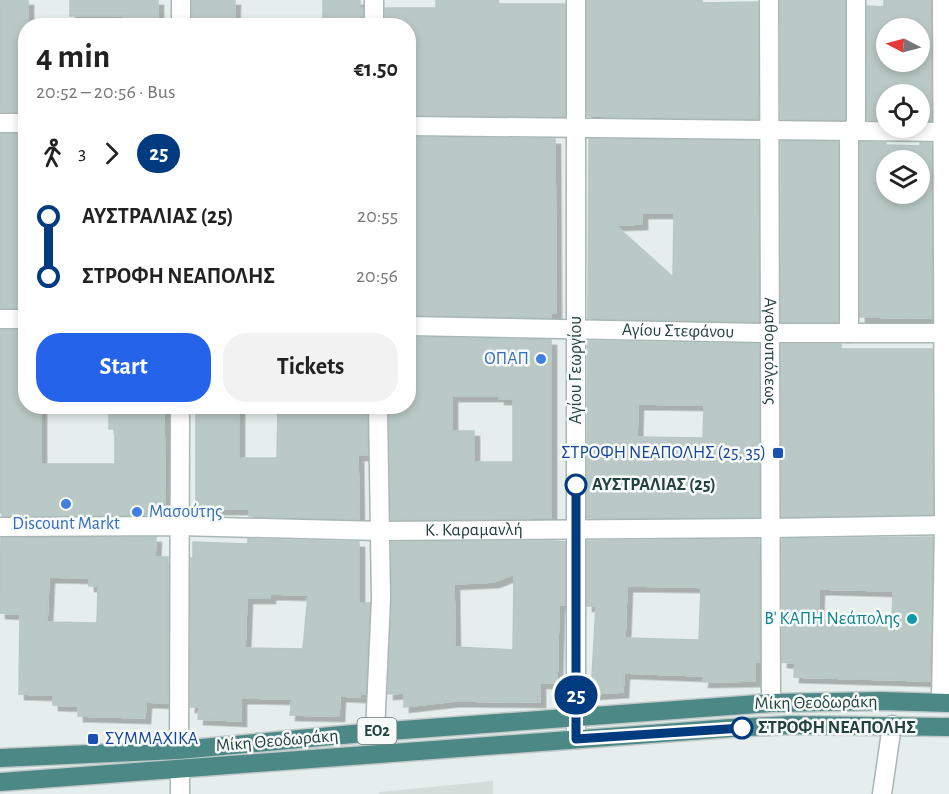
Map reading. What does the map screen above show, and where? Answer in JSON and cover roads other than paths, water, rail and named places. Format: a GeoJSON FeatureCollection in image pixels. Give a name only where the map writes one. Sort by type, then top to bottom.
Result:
{"type":"FeatureCollection","features":[{"type":"Feature","properties":{"kind":"highway","name":"Μίκη Θεοδωράκη"},"geometry":{"type":"LineString","coordinates":[[0,758],[179,750],[375,732],[771,703],[945,702]]}},
{"type":"Feature","properties":{"kind":"highway","name":"Μίκη Θεοδωράκη"},"geometry":{"type":"LineString","coordinates":[[0,782],[32,787],[180,769],[791,725],[949,727]]}},
{"type":"Feature","properties":{"kind":"street"},"geometry":{"type":"LineString","coordinates":[[181,0],[181,18]]}},
{"type":"Feature","properties":{"kind":"street"},"geometry":{"type":"LineString","coordinates":[[374,0],[374,18]]}},
{"type":"Feature","properties":{"kind":"street","name":"Αγίου Γεωργίου"},"geometry":{"type":"LineString","coordinates":[[576,0],[576,739]]}},
{"type":"Feature","properties":{"kind":"street","name":"Αγαθουπόλεως"},"geometry":{"type":"LineString","coordinates":[[769,0],[771,703]]}},
{"type":"Feature","properties":{"kind":"street"},"geometry":{"type":"LineString","coordinates":[[849,333],[856,0]]}},
{"type":"Feature","properties":{"kind":"street"},"geometry":{"type":"LineString","coordinates":[[942,0],[946,132],[945,702]]}},
{"type":"Feature","properties":{"kind":"street"},"geometry":{"type":"LineString","coordinates":[[0,123],[18,123]]}},
{"type":"Feature","properties":{"kind":"street"},"geometry":{"type":"LineString","coordinates":[[416,126],[946,132]]}},
{"type":"Feature","properties":{"kind":"street"},"geometry":{"type":"LineString","coordinates":[[0,319],[18,320]]}},
{"type":"Feature","properties":{"kind":"street","name":"Αγίου Στεφάνου"},"geometry":{"type":"LineString","coordinates":[[416,326],[770,333],[946,333]]}},
{"type":"Feature","properties":{"kind":"street"},"geometry":{"type":"LineString","coordinates":[[179,750],[180,414]]}},
{"type":"Feature","properties":{"kind":"street"},"geometry":{"type":"LineString","coordinates":[[375,732],[381,599],[378,414]]}},
{"type":"Feature","properties":{"kind":"street","name":"Κ. Καραμανλή"},"geometry":{"type":"LineString","coordinates":[[0,527],[179,526],[381,531],[947,525]]}},
{"type":"Feature","properties":{"kind":"street"},"geometry":{"type":"LineString","coordinates":[[882,794],[892,725]]}},
{"type":"Feature","properties":{"kind":"street"},"geometry":{"type":"LineString","coordinates":[[180,769],[180,794]]}},
{"type":"Feature","properties":{"kind":"place","name":"ΟΠΑΠ"},"geometry":{"type":"Point","coordinates":[541,359]}},
{"type":"Feature","properties":{"kind":"place","name":"ΣΤΡΟΦΗ ΝΕΑΠΟΛΗΣ (25, 35)"},"geometry":{"type":"Point","coordinates":[778,453]}},
{"type":"Feature","properties":{"kind":"place","name":"ΑΥΣΤΡΑΛΙΑΣ (25)"},"geometry":{"type":"Point","coordinates":[576,485]}},
{"type":"Feature","properties":{"kind":"place","name":"Discount Markt"},"geometry":{"type":"Point","coordinates":[66,504]}},
{"type":"Feature","properties":{"kind":"place","name":"Μασούτης"},"geometry":{"type":"Point","coordinates":[137,512]}},
{"type":"Feature","properties":{"kind":"place","name":"Β' ΚΑΠΗ Νεάπολης"},"geometry":{"type":"Point","coordinates":[912,619]}},
{"type":"Feature","properties":{"kind":"place","name":"ΣΤΡΟΦΗ ΝΕΑΠΟΛΗΣ"},"geometry":{"type":"Point","coordinates":[742,728]}},
{"type":"Feature","properties":{"kind":"place","name":"ΣΥΜΜΑΧΙΚΑ"},"geometry":{"type":"Point","coordinates":[93,739]}}]}
